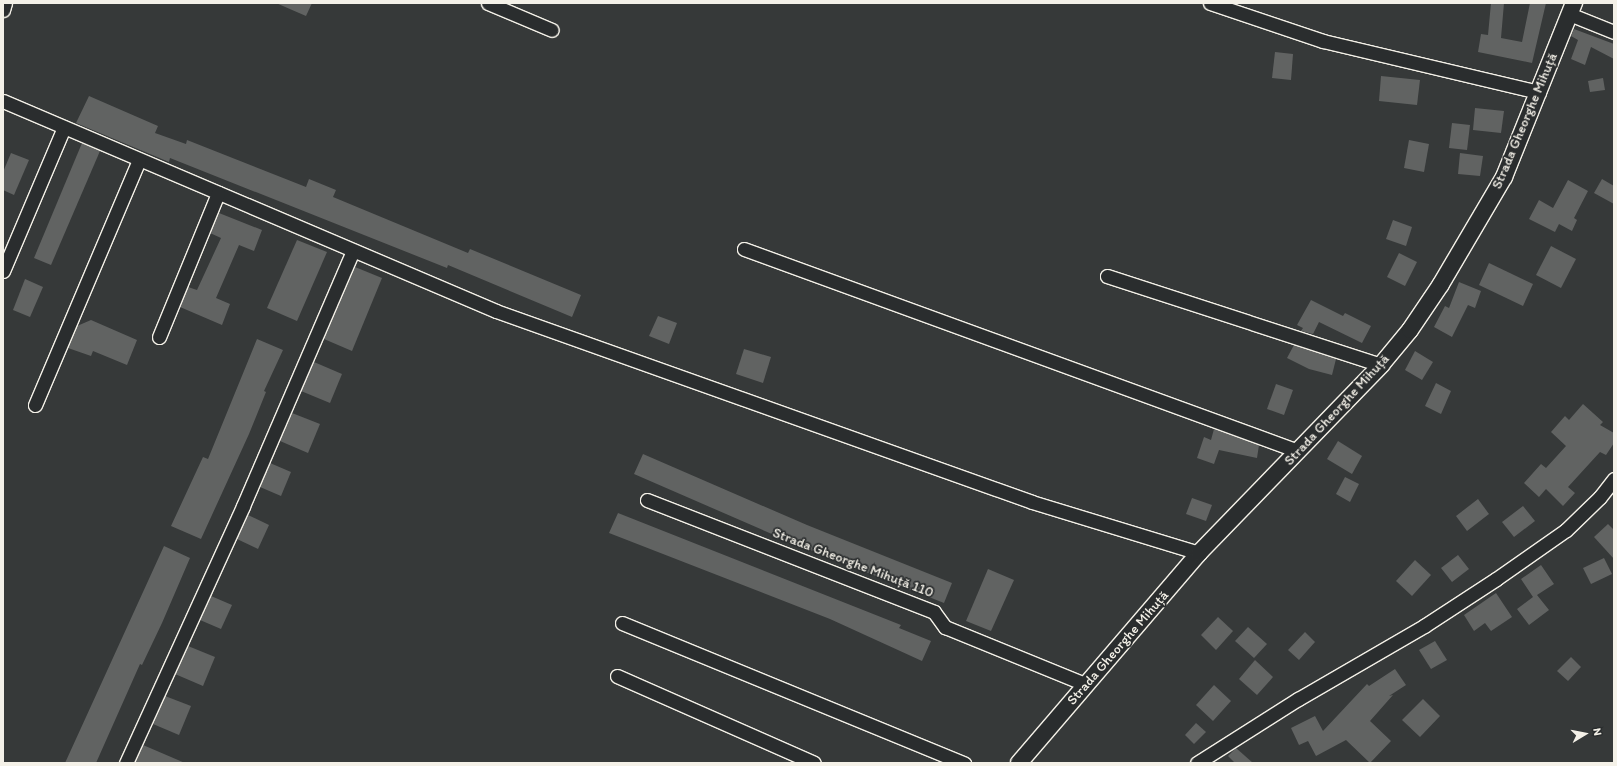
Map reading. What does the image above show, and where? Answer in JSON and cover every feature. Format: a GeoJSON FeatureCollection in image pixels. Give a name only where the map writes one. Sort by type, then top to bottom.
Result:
{"type":"FeatureCollection","features":[{"type":"Feature","properties":{"kind":"street"},"geometry":{"type":"LineString","coordinates":[[3,10],[5,3]]}},
{"type":"Feature","properties":{"kind":"street"},"geometry":{"type":"LineString","coordinates":[[488,3],[552,30]]}},
{"type":"Feature","properties":{"kind":"street"},"geometry":{"type":"LineString","coordinates":[[1210,3],[1323,42],[1539,92]]}},
{"type":"Feature","properties":{"kind":"street"},"geometry":{"type":"LineString","coordinates":[[1572,9],[1614,32]]}},
{"type":"Feature","properties":{"kind":"street","name":"Strada Gheorghe Mihuță"},"geometry":{"type":"LineString","coordinates":[[1019,763],[1085,684],[1200,553],[1381,365],[1410,330],[1442,284],[1504,177],[1572,9]]}},
{"type":"Feature","properties":{"kind":"street"},"geometry":{"type":"LineString","coordinates":[[3,101],[519,320],[1032,502],[1200,553]]}},
{"type":"Feature","properties":{"kind":"street"},"geometry":{"type":"LineString","coordinates":[[3,271],[64,127]]}},
{"type":"Feature","properties":{"kind":"street"},"geometry":{"type":"LineString","coordinates":[[34,405],[139,160]]}},
{"type":"Feature","properties":{"kind":"street"},"geometry":{"type":"LineString","coordinates":[[159,337],[218,193]]}},
{"type":"Feature","properties":{"kind":"street"},"geometry":{"type":"LineString","coordinates":[[744,249],[1298,451]]}},
{"type":"Feature","properties":{"kind":"street"},"geometry":{"type":"LineString","coordinates":[[126,763],[243,506],[353,250]]}},
{"type":"Feature","properties":{"kind":"street"},"geometry":{"type":"LineString","coordinates":[[1107,276],[1381,365]]}},
{"type":"Feature","properties":{"kind":"street"},"geometry":{"type":"LineString","coordinates":[[1197,763],[1298,699],[1424,626],[1521,561],[1566,530],[1600,497],[1614,479]]}},
{"type":"Feature","properties":{"kind":"street","name":"Strada Gheorghe Mihuță 110"},"geometry":{"type":"LineString","coordinates":[[647,500],[934,612],[945,627],[1085,684]]}},
{"type":"Feature","properties":{"kind":"street"},"geometry":{"type":"LineString","coordinates":[[622,623],[964,763]]}},
{"type":"Feature","properties":{"kind":"street"},"geometry":{"type":"LineString","coordinates":[[617,676],[814,763]]}},
{"type":"Feature","properties":{"kind":"building"},"geometry":{"type":"Polygon","coordinates":[[[276,3],[312,3],[306,16],[276,3]]]}},
{"type":"Feature","properties":{"kind":"building"},"geometry":{"type":"Polygon","coordinates":[[[1491,3],[1504,3],[1501,38],[1522,42],[1530,3],[1546,3],[1532,63],[1478,52],[1481,34],[1488,35],[1491,3]]]}},
{"type":"Feature","properties":{"kind":"building"},"geometry":{"type":"Polygon","coordinates":[[[1574,29],[1614,44],[1614,59],[1591,47],[1585,65],[1571,59],[1578,40],[1571,36],[1574,29]]]}},
{"type":"Feature","properties":{"kind":"building"},"geometry":{"type":"Polygon","coordinates":[[[1275,52],[1293,54],[1291,80],[1272,78],[1275,52]]]}},
{"type":"Feature","properties":{"kind":"building"},"geometry":{"type":"Polygon","coordinates":[[[1381,76],[1420,80],[1417,105],[1379,101],[1381,76]]]}},
{"type":"Feature","properties":{"kind":"building"},"geometry":{"type":"Polygon","coordinates":[[[1603,78],[1605,90],[1590,92],[1588,81],[1603,78]]]}},
{"type":"Feature","properties":{"kind":"building"},"geometry":{"type":"Polygon","coordinates":[[[89,96],[158,126],[155,133],[186,144],[187,140],[306,187],[309,179],[336,190],[333,197],[468,253],[470,249],[581,295],[572,317],[448,265],[447,268],[170,158],[169,162],[76,123],[89,96]]]}},
{"type":"Feature","properties":{"kind":"building"},"geometry":{"type":"Polygon","coordinates":[[[1475,108],[1504,111],[1501,133],[1473,130],[1475,108]]]}},
{"type":"Feature","properties":{"kind":"building"},"geometry":{"type":"Polygon","coordinates":[[[1452,123],[1470,125],[1467,150],[1449,148],[1452,123]]]}},
{"type":"Feature","properties":{"kind":"building"},"geometry":{"type":"Polygon","coordinates":[[[1409,140],[1429,144],[1424,172],[1404,168],[1409,140]]]}},
{"type":"Feature","properties":{"kind":"building"},"geometry":{"type":"Polygon","coordinates":[[[82,143],[100,151],[51,265],[34,258],[82,143]]]}},
{"type":"Feature","properties":{"kind":"building"},"geometry":{"type":"Polygon","coordinates":[[[11,153],[29,160],[14,195],[3,190],[3,172],[11,153]]]}},
{"type":"Feature","properties":{"kind":"building"},"geometry":{"type":"Polygon","coordinates":[[[1460,153],[1483,156],[1480,176],[1458,174],[1460,153]]]}},
{"type":"Feature","properties":{"kind":"building"},"geometry":{"type":"Polygon","coordinates":[[[1602,179],[1614,186],[1614,204],[1594,193],[1602,179]]]}},
{"type":"Feature","properties":{"kind":"building"},"geometry":{"type":"Polygon","coordinates":[[[1568,180],[1588,191],[1574,218],[1577,220],[1572,231],[1559,224],[1555,232],[1529,219],[1539,200],[1553,208],[1568,180]]]}},
{"type":"Feature","properties":{"kind":"building"},"geometry":{"type":"Polygon","coordinates":[[[219,213],[262,230],[254,251],[239,245],[216,298],[230,304],[222,325],[180,307],[188,287],[197,290],[221,238],[210,233],[219,213]]]}},
{"type":"Feature","properties":{"kind":"building"},"geometry":{"type":"Polygon","coordinates":[[[1393,220],[1412,227],[1406,246],[1386,239],[1393,220]]]}},
{"type":"Feature","properties":{"kind":"building"},"geometry":{"type":"Polygon","coordinates":[[[297,240],[327,252],[297,321],[267,308],[297,240]]]}},
{"type":"Feature","properties":{"kind":"building"},"geometry":{"type":"Polygon","coordinates":[[[1551,246],[1576,259],[1561,288],[1536,275],[1551,246]]]}},
{"type":"Feature","properties":{"kind":"building"},"geometry":{"type":"Polygon","coordinates":[[[1399,253],[1417,262],[1405,286],[1387,277],[1399,253]]]}},
{"type":"Feature","properties":{"kind":"building"},"geometry":{"type":"Polygon","coordinates":[[[1489,263],[1533,284],[1523,306],[1479,285],[1489,263]]]}},
{"type":"Feature","properties":{"kind":"building"},"geometry":{"type":"Polygon","coordinates":[[[355,267],[382,278],[352,351],[324,339],[355,267]]]}},
{"type":"Feature","properties":{"kind":"building"},"geometry":{"type":"Polygon","coordinates":[[[25,279],[43,287],[30,317],[13,310],[25,279]]]}},
{"type":"Feature","properties":{"kind":"building"},"geometry":{"type":"Polygon","coordinates":[[[1459,282],[1481,291],[1475,308],[1468,305],[1452,337],[1434,327],[1445,306],[1449,308],[1459,282]]]}},
{"type":"Feature","properties":{"kind":"building"},"geometry":{"type":"Polygon","coordinates":[[[1311,300],[1343,316],[1345,313],[1371,326],[1362,343],[1319,322],[1313,334],[1301,331],[1303,328],[1297,325],[1311,300]]]}},
{"type":"Feature","properties":{"kind":"building"},"geometry":{"type":"Polygon","coordinates":[[[658,316],[677,323],[669,344],[649,336],[658,316]]]}},
{"type":"Feature","properties":{"kind":"building"},"geometry":{"type":"Polygon","coordinates":[[[91,320],[137,340],[127,365],[93,351],[91,356],[68,348],[77,326],[91,320]]]}},
{"type":"Feature","properties":{"kind":"building"},"geometry":{"type":"Polygon","coordinates":[[[257,339],[283,350],[264,391],[266,392],[249,434],[201,539],[171,526],[203,457],[208,459],[257,339]]]}},
{"type":"Feature","properties":{"kind":"building"},"geometry":{"type":"Polygon","coordinates":[[[1294,345],[1336,359],[1332,375],[1309,369],[1287,358],[1294,345]]]}},
{"type":"Feature","properties":{"kind":"building"},"geometry":{"type":"Polygon","coordinates":[[[744,349],[771,357],[763,383],[736,374],[744,349]]]}},
{"type":"Feature","properties":{"kind":"building"},"geometry":{"type":"Polygon","coordinates":[[[1415,351],[1433,362],[1422,380],[1405,370],[1415,351]]]}},
{"type":"Feature","properties":{"kind":"building"},"geometry":{"type":"Polygon","coordinates":[[[314,362],[342,374],[330,403],[301,391],[314,362]]]}},
{"type":"Feature","properties":{"kind":"building"},"geometry":{"type":"Polygon","coordinates":[[[1436,383],[1451,391],[1441,414],[1425,406],[1436,383]]]}},
{"type":"Feature","properties":{"kind":"building"},"geometry":{"type":"Polygon","coordinates":[[[1276,384],[1293,390],[1284,415],[1267,409],[1276,384]]]}},
{"type":"Feature","properties":{"kind":"building"},"geometry":{"type":"Polygon","coordinates":[[[1583,404],[1603,422],[1600,425],[1614,433],[1614,443],[1606,455],[1600,452],[1568,487],[1575,493],[1563,506],[1546,489],[1539,497],[1524,483],[1541,464],[1546,468],[1566,446],[1551,432],[1565,416],[1569,420],[1583,404]]]}},
{"type":"Feature","properties":{"kind":"building"},"geometry":{"type":"Polygon","coordinates":[[[292,413],[320,424],[308,453],[280,441],[292,413]]]}},
{"type":"Feature","properties":{"kind":"building"},"geometry":{"type":"Polygon","coordinates":[[[1214,429],[1259,445],[1257,458],[1219,450],[1214,464],[1197,458],[1204,437],[1211,440],[1214,429]]]}},
{"type":"Feature","properties":{"kind":"building"},"geometry":{"type":"Polygon","coordinates":[[[1338,441],[1362,456],[1352,474],[1327,459],[1338,441]]]}},
{"type":"Feature","properties":{"kind":"building"},"geometry":{"type":"Polygon","coordinates":[[[643,454],[807,525],[952,583],[944,603],[795,544],[634,474],[643,454]]]}},
{"type":"Feature","properties":{"kind":"building"},"geometry":{"type":"Polygon","coordinates":[[[270,463],[291,472],[281,496],[260,487],[270,463]]]}},
{"type":"Feature","properties":{"kind":"building"},"geometry":{"type":"Polygon","coordinates":[[[1345,477],[1359,484],[1350,502],[1336,494],[1345,477]]]}},
{"type":"Feature","properties":{"kind":"building"},"geometry":{"type":"Polygon","coordinates":[[[1192,498],[1212,505],[1206,521],[1186,514],[1192,498]]]}},
{"type":"Feature","properties":{"kind":"building"},"geometry":{"type":"Polygon","coordinates":[[[1478,499],[1489,514],[1467,531],[1456,516],[1478,499]]]}},
{"type":"Feature","properties":{"kind":"building"},"geometry":{"type":"Polygon","coordinates":[[[1523,506],[1535,521],[1514,537],[1502,522],[1523,506]]]}},
{"type":"Feature","properties":{"kind":"building"},"geometry":{"type":"Polygon","coordinates":[[[618,513],[901,625],[899,628],[931,641],[922,661],[830,619],[609,533],[618,513]]]}},
{"type":"Feature","properties":{"kind":"building"},"geometry":{"type":"Polygon","coordinates":[[[248,515],[269,525],[258,549],[237,539],[248,515]]]}},
{"type":"Feature","properties":{"kind":"building"},"geometry":{"type":"Polygon","coordinates":[[[1608,524],[1614,530],[1614,559],[1594,537],[1608,524]]]}},
{"type":"Feature","properties":{"kind":"building"},"geometry":{"type":"Polygon","coordinates":[[[164,546],[190,558],[162,623],[142,665],[140,664],[96,763],[65,763],[164,546]]]}},
{"type":"Feature","properties":{"kind":"building"},"geometry":{"type":"Polygon","coordinates":[[[1458,555],[1469,569],[1452,582],[1441,568],[1458,555]]]}},
{"type":"Feature","properties":{"kind":"building"},"geometry":{"type":"Polygon","coordinates":[[[1604,558],[1612,574],[1591,584],[1583,568],[1604,558]]]}},
{"type":"Feature","properties":{"kind":"building"},"geometry":{"type":"Polygon","coordinates":[[[1415,560],[1431,575],[1412,596],[1396,581],[1415,560]]]}},
{"type":"Feature","properties":{"kind":"building"},"geometry":{"type":"Polygon","coordinates":[[[1541,565],[1554,584],[1537,595],[1549,610],[1529,625],[1517,609],[1533,597],[1521,579],[1541,565]]]}},
{"type":"Feature","properties":{"kind":"building"},"geometry":{"type":"Polygon","coordinates":[[[988,569],[1014,580],[991,631],[966,621],[988,569]]]}},
{"type":"Feature","properties":{"kind":"building"},"geometry":{"type":"Polygon","coordinates":[[[1496,593],[1512,617],[1491,631],[1485,623],[1474,631],[1464,615],[1496,593]]]}},
{"type":"Feature","properties":{"kind":"building"},"geometry":{"type":"Polygon","coordinates":[[[211,596],[232,605],[221,629],[200,620],[211,596]]]}},
{"type":"Feature","properties":{"kind":"building"},"geometry":{"type":"Polygon","coordinates":[[[1218,617],[1233,631],[1216,650],[1201,635],[1218,617]]]}},
{"type":"Feature","properties":{"kind":"building"},"geometry":{"type":"Polygon","coordinates":[[[1248,627],[1267,644],[1254,658],[1235,641],[1248,627]]]}},
{"type":"Feature","properties":{"kind":"building"},"geometry":{"type":"Polygon","coordinates":[[[1305,632],[1315,642],[1299,660],[1288,650],[1305,632]]]}},
{"type":"Feature","properties":{"kind":"building"},"geometry":{"type":"Polygon","coordinates":[[[1435,641],[1447,660],[1431,669],[1419,650],[1435,641]]]}},
{"type":"Feature","properties":{"kind":"building"},"geometry":{"type":"Polygon","coordinates":[[[188,646],[215,657],[203,686],[175,674],[188,646]]]}},
{"type":"Feature","properties":{"kind":"building"},"geometry":{"type":"Polygon","coordinates":[[[1571,657],[1581,667],[1568,681],[1557,671],[1571,657]]]}},
{"type":"Feature","properties":{"kind":"building"},"geometry":{"type":"Polygon","coordinates":[[[1255,660],[1273,677],[1257,695],[1239,679],[1255,660]]]}},
{"type":"Feature","properties":{"kind":"building"},"geometry":{"type":"Polygon","coordinates":[[[1395,669],[1406,685],[1389,696],[1393,695],[1370,721],[1391,741],[1370,763],[1346,740],[1316,756],[1308,741],[1299,745],[1291,728],[1315,716],[1323,731],[1367,684],[1369,686],[1395,669]]]}},
{"type":"Feature","properties":{"kind":"building"},"geometry":{"type":"Polygon","coordinates":[[[1214,685],[1231,701],[1213,721],[1196,705],[1214,685]]]}},
{"type":"Feature","properties":{"kind":"building"},"geometry":{"type":"Polygon","coordinates":[[[165,696],[191,706],[179,735],[153,724],[165,696]]]}},
{"type":"Feature","properties":{"kind":"building"},"geometry":{"type":"Polygon","coordinates":[[[1423,699],[1440,716],[1420,737],[1402,720],[1423,699]]]}},
{"type":"Feature","properties":{"kind":"building"},"geometry":{"type":"Polygon","coordinates":[[[1196,723],[1206,732],[1194,744],[1185,735],[1196,723]]]}},
{"type":"Feature","properties":{"kind":"building"},"geometry":{"type":"Polygon","coordinates":[[[143,745],[185,763],[135,763],[143,745]]]}},
{"type":"Feature","properties":{"kind":"building"},"geometry":{"type":"Polygon","coordinates":[[[1236,748],[1253,763],[1235,763],[1228,756],[1236,748]]]}}]}
